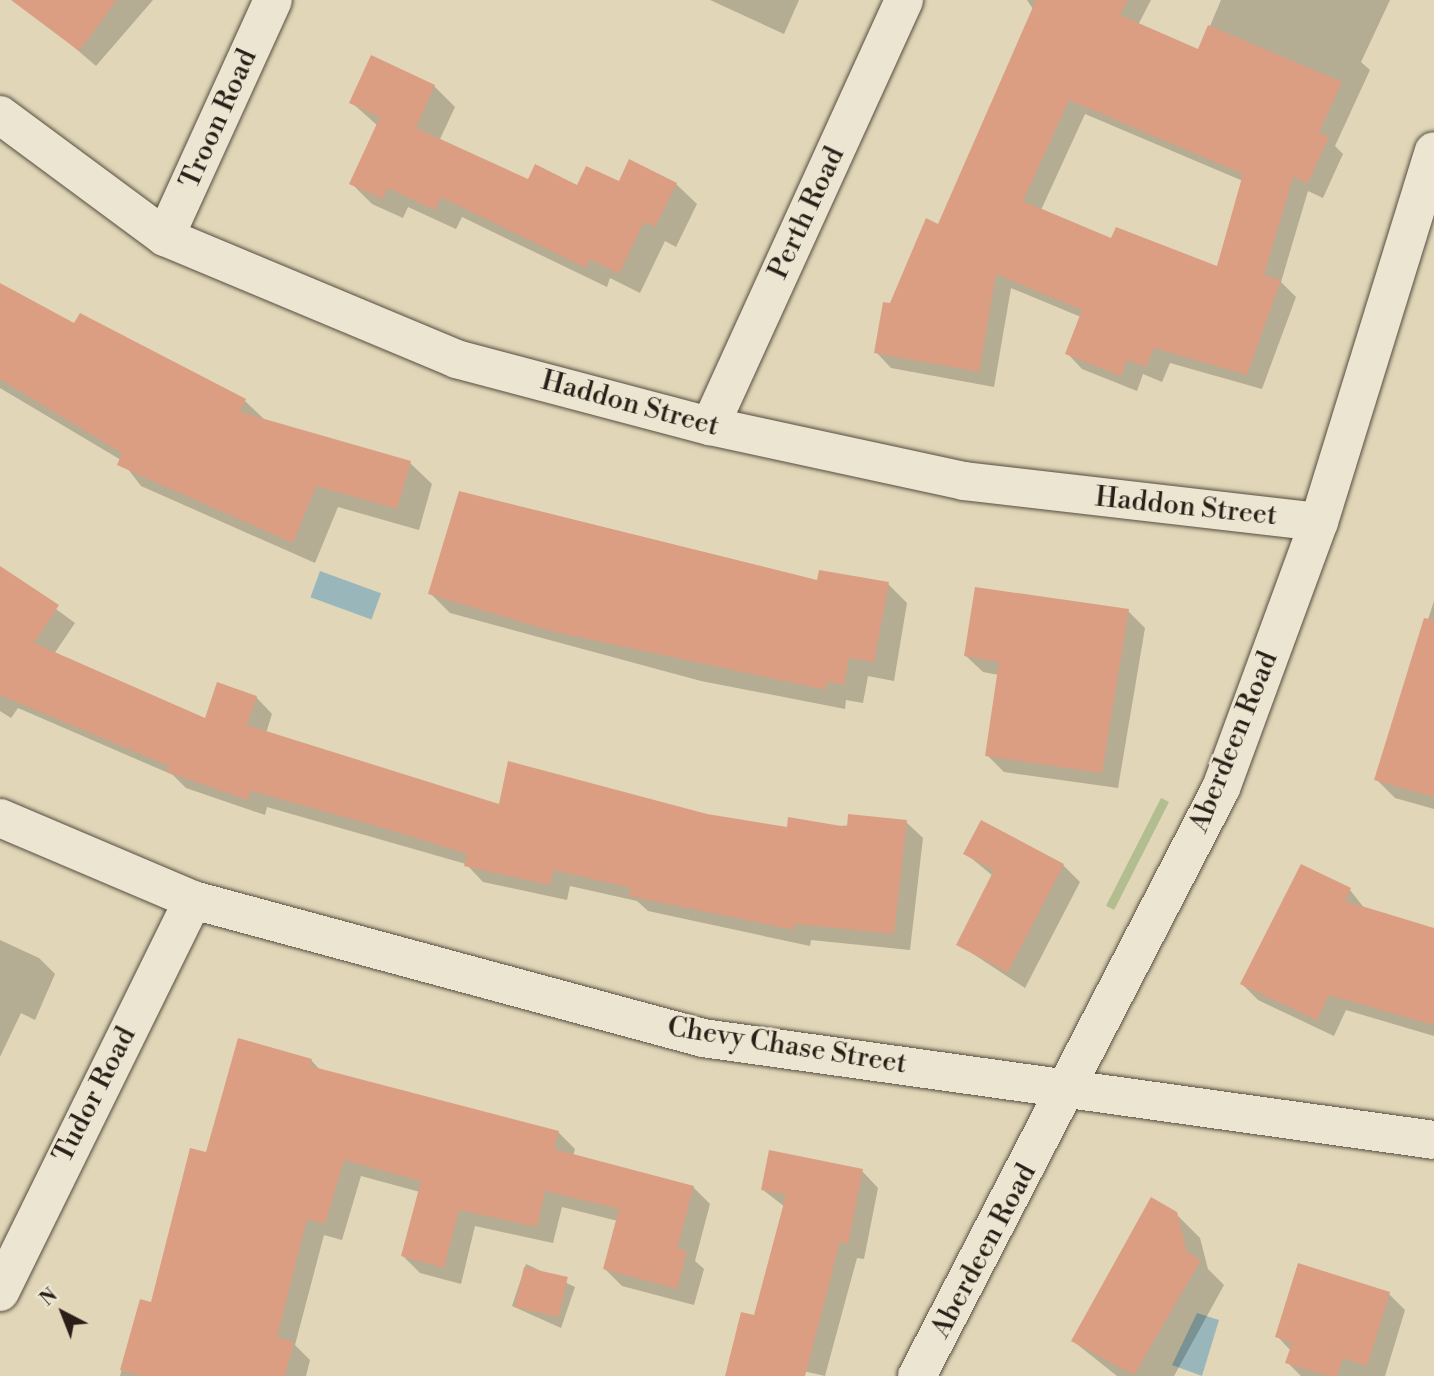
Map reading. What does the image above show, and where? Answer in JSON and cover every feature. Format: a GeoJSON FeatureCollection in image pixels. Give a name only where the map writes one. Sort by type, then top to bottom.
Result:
{"type":"FeatureCollection","features":[{"type":"Feature","properties":{"kind":"street","name":"Troon Road"},"geometry":{"type":"LineString","coordinates":[[165,237],[273,0]]}},
{"type":"Feature","properties":{"kind":"street","name":"Perth Road"},"geometry":{"type":"LineString","coordinates":[[710,426],[904,0]]}},
{"type":"Feature","properties":{"kind":"street","name":"Haddon Street"},"geometry":{"type":"LineString","coordinates":[[0,115],[165,237],[456,359],[710,426],[964,481],[1319,522]]}},
{"type":"Feature","properties":{"kind":"street","name":"Aberdeen Road"},"geometry":{"type":"LineString","coordinates":[[917,1376],[1071,1087],[1221,788],[1319,522],[1434,151]]}},
{"type":"Feature","properties":{"kind":"street","name":"Chevy Chase Street"},"geometry":{"type":"LineString","coordinates":[[0,818],[193,900],[704,1038],[1071,1087],[1434,1140]]}},
{"type":"Feature","properties":{"kind":"street","name":"Tudor Road"},"geometry":{"type":"LineString","coordinates":[[0,1292],[193,900]]}},
{"type":"Feature","properties":{"kind":"green space"},"geometry":{"type":"Polygon","coordinates":[[[1161,798],[1169,802],[1114,910],[1106,906],[1161,798]]]}},
{"type":"Feature","properties":{"kind":"water"},"geometry":{"type":"Polygon","coordinates":[[[320,571],[381,593],[372,620],[310,597],[320,571]]]}},
{"type":"Feature","properties":{"kind":"water"},"geometry":{"type":"Polygon","coordinates":[[[1197,1313],[1219,1320],[1202,1376],[1172,1365],[1197,1313]]]}},
{"type":"Feature","properties":{"kind":"building"},"geometry":{"type":"Polygon","coordinates":[[[11,0],[117,0],[79,51],[11,0]]]}},
{"type":"Feature","properties":{"kind":"building"},"geometry":{"type":"Polygon","coordinates":[[[1036,0],[1128,0],[1120,15],[1198,49],[1208,25],[1342,82],[1319,132],[1329,137],[1308,183],[1293,177],[1264,275],[1281,280],[1247,375],[1154,348],[1146,367],[1127,360],[1121,376],[1065,354],[1082,310],[996,274],[979,372],[874,353],[883,302],[890,303],[926,218],[938,224],[1036,0]],[[1069,100],[1023,201],[1111,238],[1116,227],[1217,266],[1243,174],[1069,100]]]}},
{"type":"Feature","properties":{"kind":"building"},"geometry":{"type":"Polygon","coordinates":[[[371,55],[435,85],[416,128],[528,179],[535,164],[577,185],[586,166],[619,181],[629,159],[677,183],[655,227],[644,222],[619,274],[590,259],[586,268],[441,197],[435,210],[388,188],[383,199],[349,184],[380,117],[349,103],[371,55]]]}},
{"type":"Feature","properties":{"kind":"building"},"geometry":{"type":"Polygon","coordinates":[[[0,283],[74,323],[80,313],[246,399],[240,412],[411,461],[397,509],[316,486],[293,543],[117,465],[122,453],[0,379],[0,283]]]}},
{"type":"Feature","properties":{"kind":"building"},"geometry":{"type":"Polygon","coordinates":[[[459,491],[817,580],[819,570],[889,582],[874,662],[849,658],[844,685],[827,682],[826,690],[555,632],[428,594],[459,491]]]}},
{"type":"Feature","properties":{"kind":"building"},"geometry":{"type":"Polygon","coordinates":[[[0,566],[59,605],[34,643],[205,718],[217,682],[257,696],[247,725],[499,804],[508,761],[707,814],[787,827],[788,817],[847,827],[848,814],[907,820],[894,934],[795,924],[794,930],[629,896],[631,888],[554,870],[550,885],[464,866],[467,854],[251,791],[248,800],[167,772],[169,766],[0,695],[0,566]]]}},
{"type":"Feature","properties":{"kind":"building"},"geometry":{"type":"Polygon","coordinates":[[[975,587],[1129,609],[1102,773],[985,756],[999,662],[964,656],[975,587]]]}},
{"type":"Feature","properties":{"kind":"building"},"geometry":{"type":"Polygon","coordinates":[[[1424,618],[1434,620],[1434,797],[1374,780],[1424,618]]]}},
{"type":"Feature","properties":{"kind":"building"},"geometry":{"type":"Polygon","coordinates":[[[981,820],[1064,864],[1008,972],[956,945],[994,870],[963,854],[981,820]]]}},
{"type":"Feature","properties":{"kind":"building"},"geometry":{"type":"Polygon","coordinates":[[[1301,864],[1351,888],[1345,901],[1434,928],[1434,1025],[1329,995],[1317,1020],[1240,984],[1301,864]]]}},
{"type":"Feature","properties":{"kind":"building"},"geometry":{"type":"Polygon","coordinates":[[[238,1038],[312,1059],[310,1066],[559,1131],[554,1149],[694,1186],[677,1248],[687,1251],[677,1289],[603,1269],[619,1209],[545,1191],[537,1227],[459,1210],[444,1268],[401,1256],[421,1181],[344,1160],[325,1224],[307,1219],[277,1337],[294,1342],[285,1376],[142,1376],[120,1370],[140,1299],[151,1302],[190,1148],[206,1152],[238,1038]]]}},
{"type":"Feature","properties":{"kind":"building"},"geometry":{"type":"Polygon","coordinates":[[[769,1150],[863,1169],[848,1244],[840,1242],[805,1376],[725,1376],[741,1312],[754,1315],[786,1195],[761,1190],[769,1150]]]}},
{"type":"Feature","properties":{"kind":"building"},"geometry":{"type":"Polygon","coordinates":[[[1151,1197],[1177,1212],[1187,1252],[1201,1260],[1134,1375],[1071,1341],[1151,1197]]]}},
{"type":"Feature","properties":{"kind":"building"},"geometry":{"type":"Polygon","coordinates":[[[1298,1263],[1390,1292],[1367,1366],[1343,1358],[1337,1376],[1329,1376],[1285,1363],[1292,1343],[1275,1337],[1298,1263]]]}},
{"type":"Feature","properties":{"kind":"building"},"geometry":{"type":"Polygon","coordinates":[[[524,1267],[568,1277],[559,1317],[515,1307],[524,1267]]]}}]}
